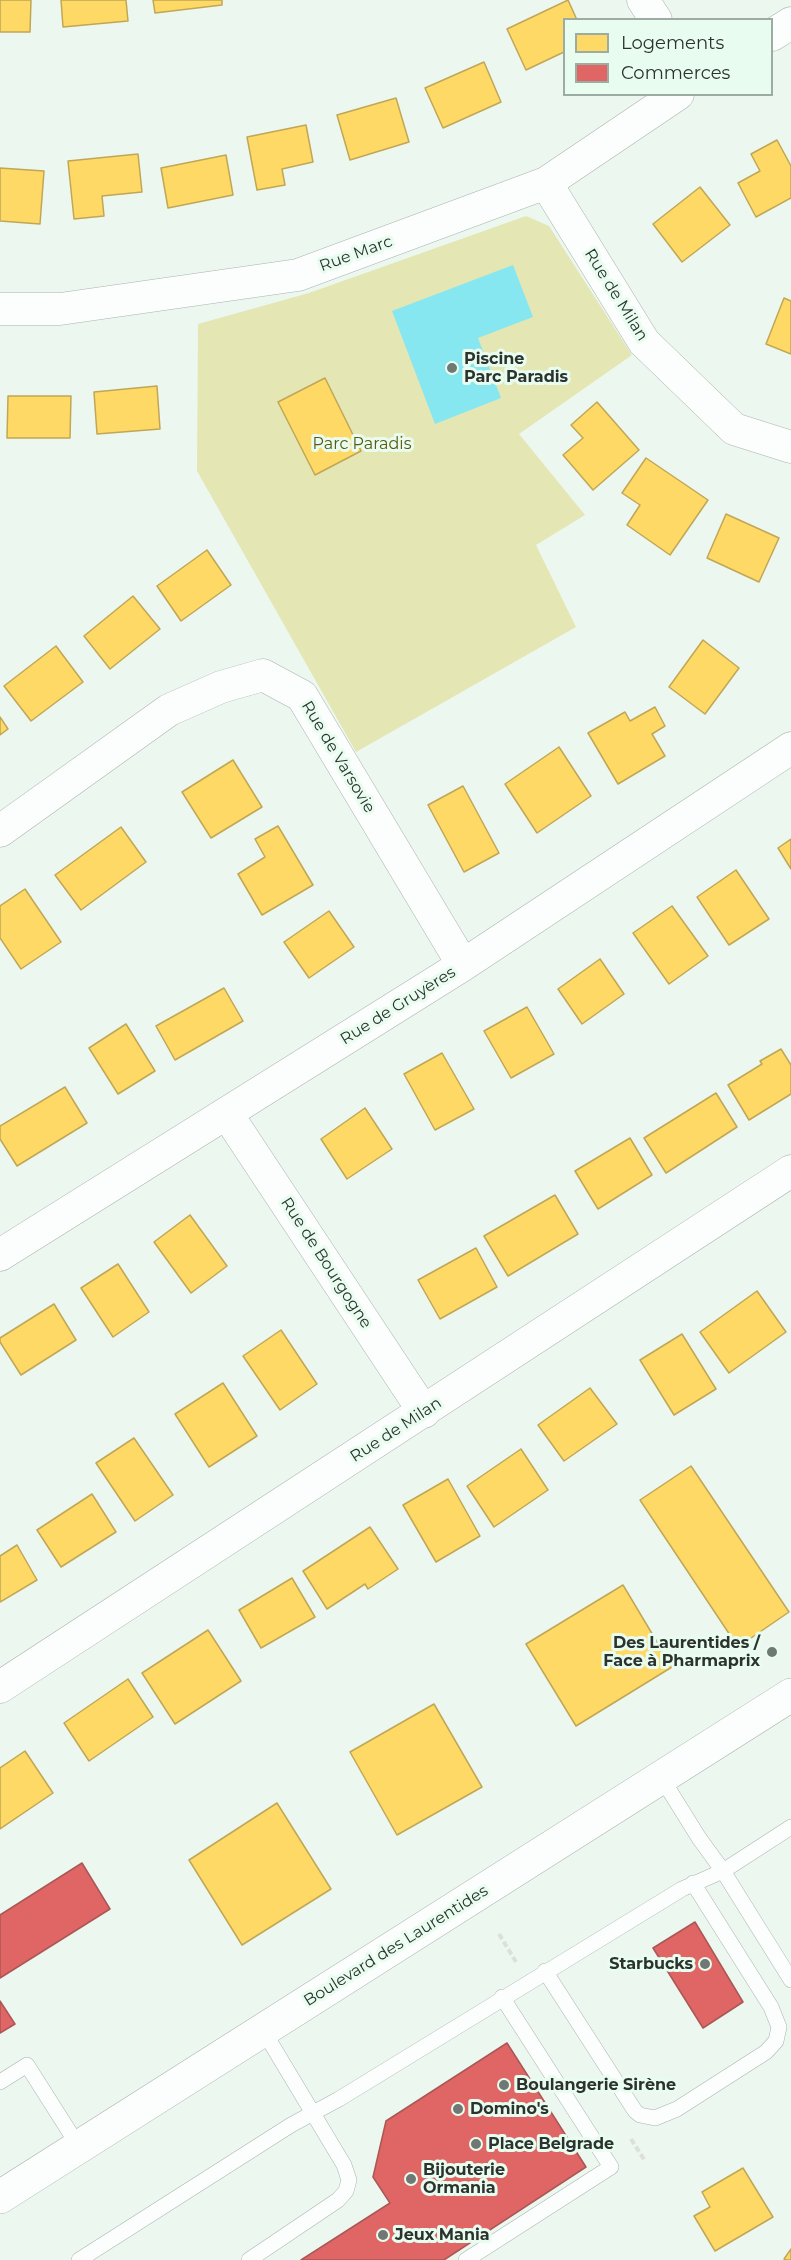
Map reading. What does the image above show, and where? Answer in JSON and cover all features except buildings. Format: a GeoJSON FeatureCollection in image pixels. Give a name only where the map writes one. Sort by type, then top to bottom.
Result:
{"type":"FeatureCollection","features":[{"type":"Feature","properties":{"kind":"main road","name":"Boulevard des Laurentides"},"geometry":{"type":"LineString","coordinates":[[0,2197],[791,1695]]}},
{"type":"Feature","properties":{"kind":"street"},"geometry":{"type":"LineString","coordinates":[[643,0],[655,18]]}},
{"type":"Feature","properties":{"kind":"street"},"geometry":{"type":"LineString","coordinates":[[773,34],[791,23]]}},
{"type":"Feature","properties":{"kind":"street","name":"Rue Marc"},"geometry":{"type":"LineString","coordinates":[[0,309],[60,309],[298,275],[546,183],[675,96]]}},
{"type":"Feature","properties":{"kind":"street","name":"Rue de Milan"},"geometry":{"type":"LineString","coordinates":[[546,183],[644,342],[734,429],[791,447]]}},
{"type":"Feature","properties":{"kind":"street","name":"Rue de Varsovie"},"geometry":{"type":"LineString","coordinates":[[0,831],[169,710],[221,687],[262,675],[302,696],[463,965]]}},
{"type":"Feature","properties":{"kind":"street","name":"Rue de Gruyères"},"geometry":{"type":"LineString","coordinates":[[0,1255],[463,965],[791,748]]}},
{"type":"Feature","properties":{"kind":"street","name":"Rue de Bourgogne"},"geometry":{"type":"LineString","coordinates":[[227,1114],[424,1412]]}},
{"type":"Feature","properties":{"kind":"street","name":"Rue de Milan"},"geometry":{"type":"LineString","coordinates":[[0,1687],[791,1171]]}},
{"type":"Feature","properties":{"kind":"lane"},"geometry":{"type":"LineString","coordinates":[[661,1777],[791,1980]]}},
{"type":"Feature","properties":{"kind":"lane"},"geometry":{"type":"LineString","coordinates":[[79,2260],[280,2132],[545,1971],[693,1883],[723,1871],[788,1834]]}},
{"type":"Feature","properties":{"kind":"lane"},"geometry":{"type":"LineString","coordinates":[[545,1971],[634,2110],[640,2115],[655,2118],[677,2109],[766,2052],[776,2041],[779,2027],[771,2007],[693,1883]]}},
{"type":"Feature","properties":{"kind":"lane"},"geometry":{"type":"LineString","coordinates":[[466,2260],[611,2166],[502,1997]]}},
{"type":"Feature","properties":{"kind":"lane"},"geometry":{"type":"LineString","coordinates":[[249,2260],[338,2200],[346,2192],[348,2173],[263,2030]]}},
{"type":"Feature","properties":{"kind":"lane"},"geometry":{"type":"LineString","coordinates":[[0,2082],[27,2064],[79,2147]]}},
{"type":"Feature","properties":{"kind":"path"},"geometry":{"type":"LineString","coordinates":[[500,1934],[519,1965]]}},
{"type":"Feature","properties":{"kind":"green space","name":"Parc Paradis"},"geometry":{"type":"Polygon","coordinates":[[[526,216],[549,226],[632,355],[519,434],[585,515],[536,545],[576,627],[356,752],[197,471],[198,324],[309,293],[526,216]]]}},
{"type":"Feature","properties":{"kind":"water","name":"Piscine Parc Paradis"},"geometry":{"type":"Polygon","coordinates":[[[513,265],[533,317],[478,338],[501,398],[435,424],[392,311],[513,265]]]}},
{"type":"Feature","properties":{"kind":"place","name":"Piscine Parc Paradis"},"geometry":{"type":"Point","coordinates":[452,368]}},
{"type":"Feature","properties":{"kind":"place","name":"Des Laurentides / Face à Pharmaprix"},"geometry":{"type":"Point","coordinates":[772,1652]}},
{"type":"Feature","properties":{"kind":"place","name":"Starbucks"},"geometry":{"type":"Point","coordinates":[705,1964]}},
{"type":"Feature","properties":{"kind":"place","name":"Boulangerie Sirène"},"geometry":{"type":"Point","coordinates":[504,2085]}},
{"type":"Feature","properties":{"kind":"place","name":"Domino's"},"geometry":{"type":"Point","coordinates":[458,2109]}},
{"type":"Feature","properties":{"kind":"place","name":"Place Belgrade"},"geometry":{"type":"Point","coordinates":[476,2144]}},
{"type":"Feature","properties":{"kind":"place","name":"Bijouterie Ormania"},"geometry":{"type":"Point","coordinates":[411,2179]}},
{"type":"Feature","properties":{"kind":"place","name":"Jeux Mania"},"geometry":{"type":"Point","coordinates":[383,2235]}}]}
